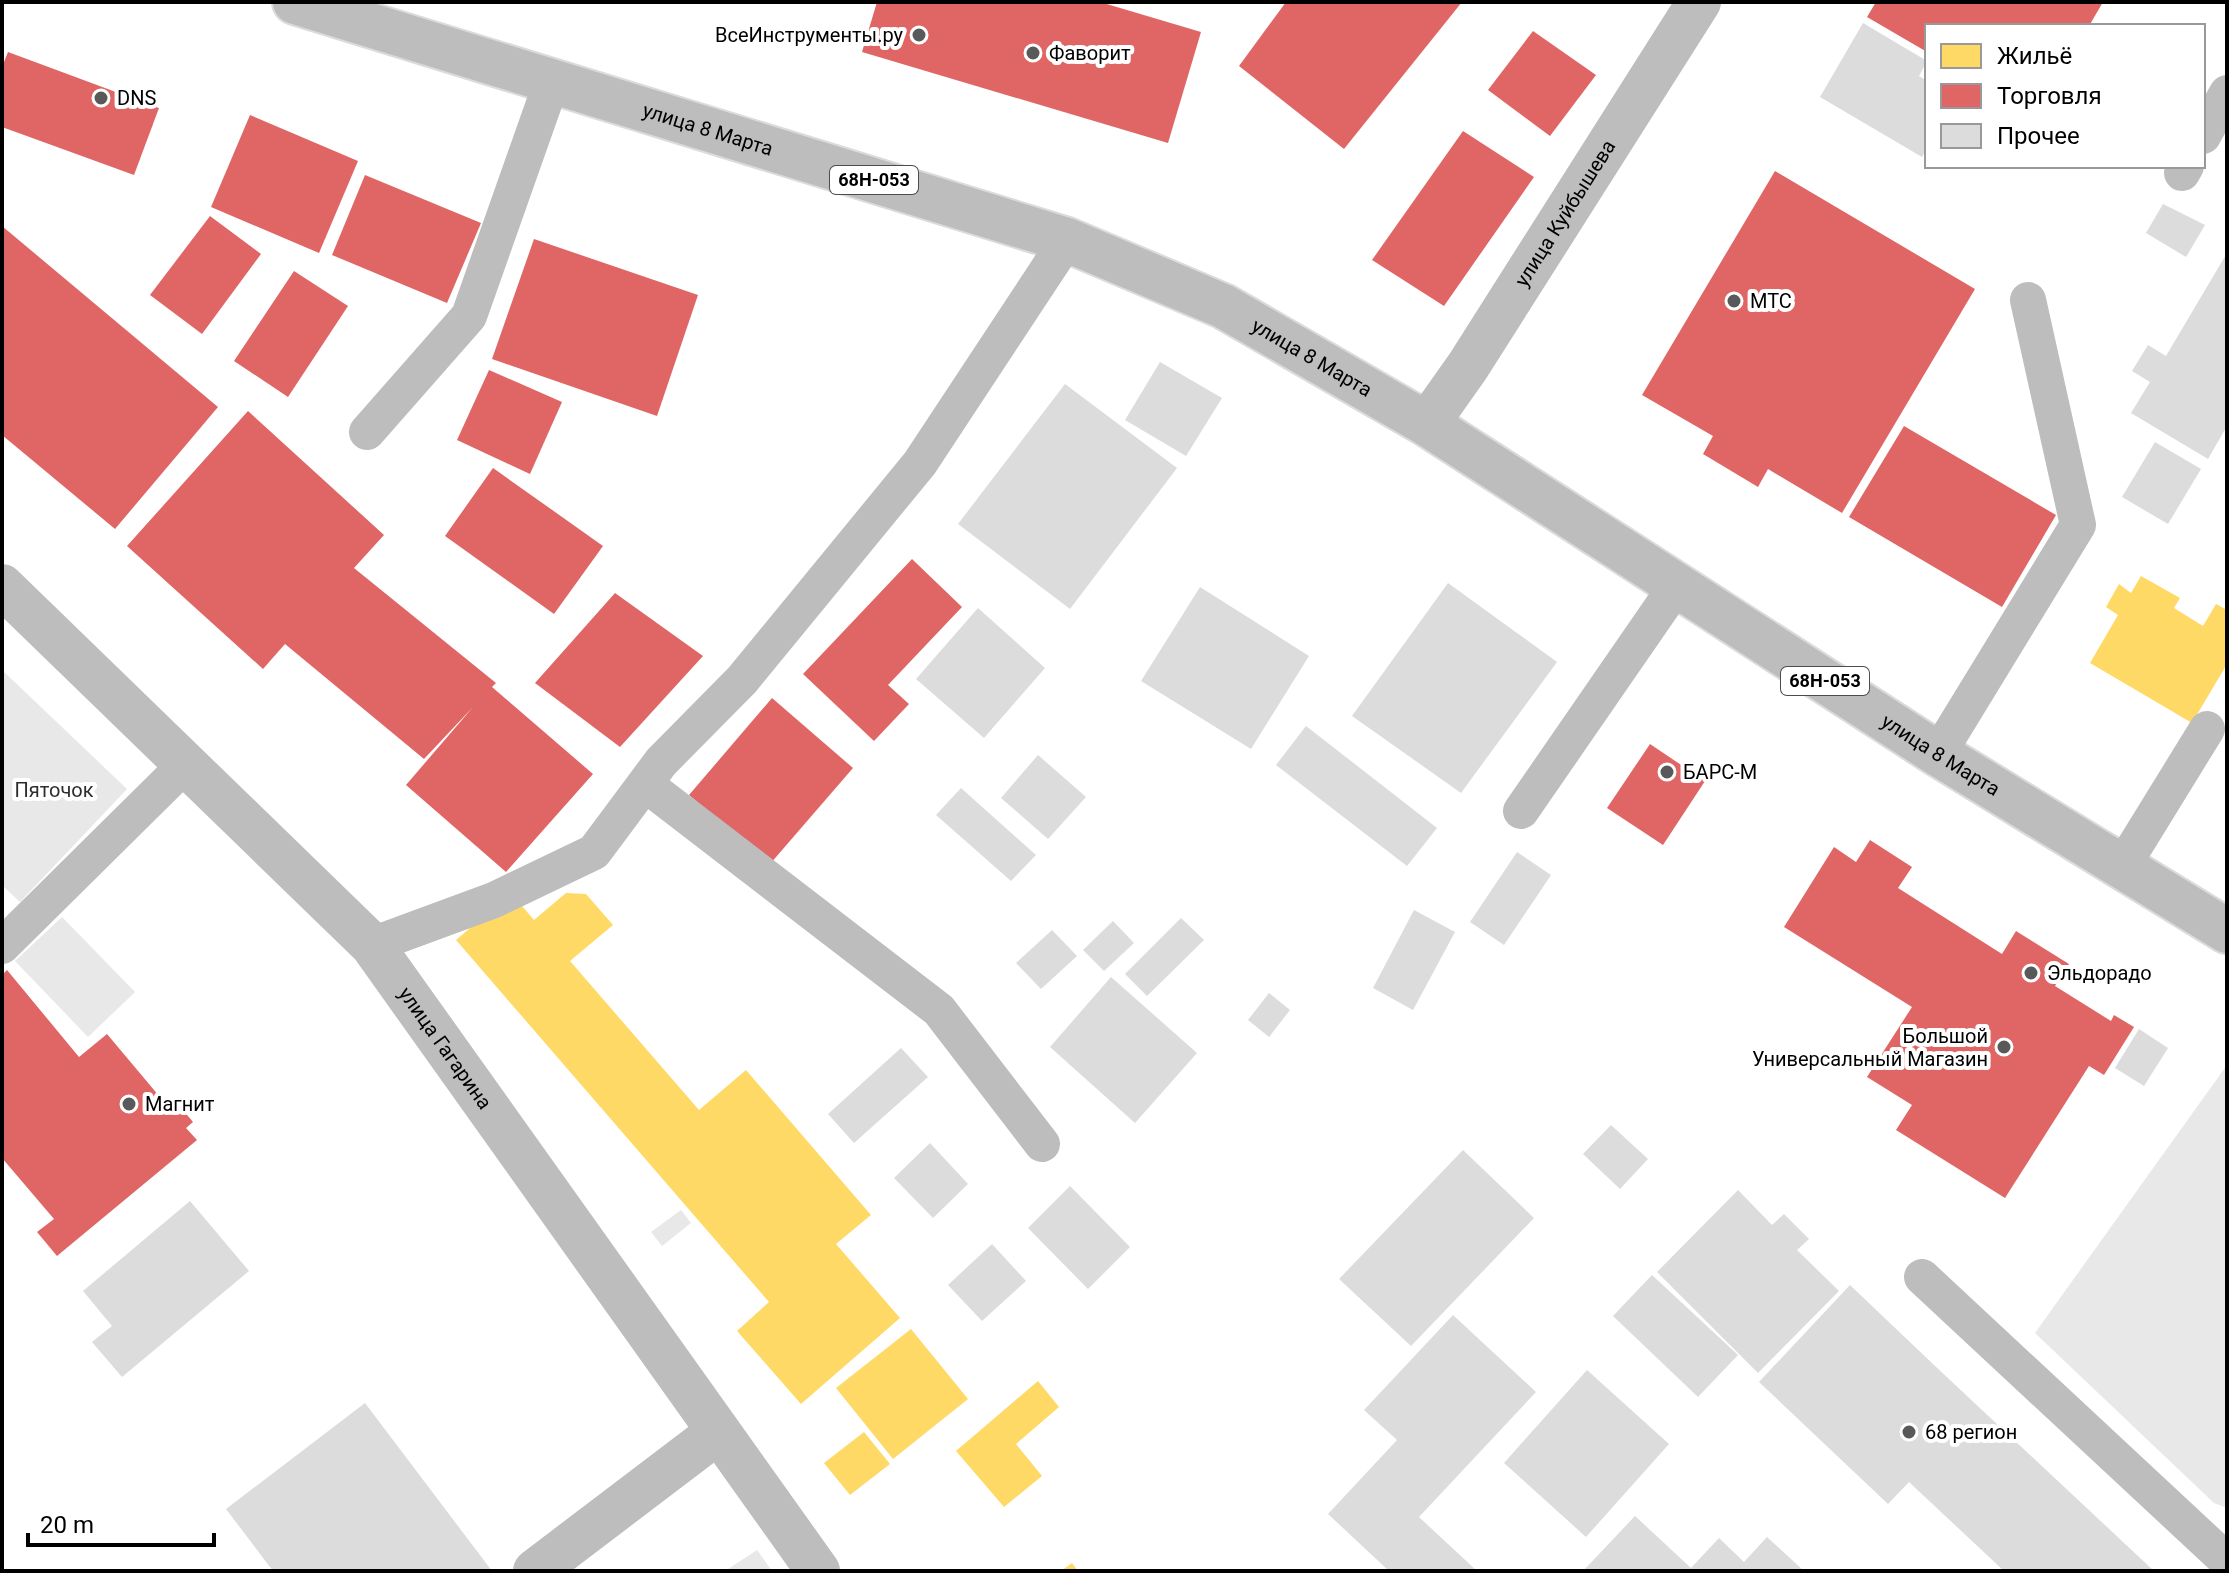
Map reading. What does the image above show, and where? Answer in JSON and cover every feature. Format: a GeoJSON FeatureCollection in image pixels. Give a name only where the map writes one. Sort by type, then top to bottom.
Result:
{"type":"FeatureCollection","features":[{"type":"Feature","properties":{"kind":"main road","name":"улица 8 Марта"},"geometry":{"type":"LineString","coordinates":[[295,2],[1067,240],[1223,306],[1427,424],[1938,754],[2227,931]]}},
{"type":"Feature","properties":{"kind":"main road","name":"улица Куйбышева"},"geometry":{"type":"LineString","coordinates":[[1427,424],[1468,366],[1699,2]]}},
{"type":"Feature","properties":{"kind":"main road","name":"улица Гагарина"},"geometry":{"type":"LineString","coordinates":[[2,586],[372,945],[818,1571]]}},
{"type":"Feature","properties":{"kind":"main road"},"geometry":{"type":"LineString","coordinates":[[535,1571],[718,1432]]}},
{"type":"Feature","properties":{"kind":"lane"},"geometry":{"type":"LineString","coordinates":[[367,432],[469,316],[552,81]]}},
{"type":"Feature","properties":{"kind":"lane"},"geometry":{"type":"LineString","coordinates":[[2205,132],[2227,93]]}},
{"type":"Feature","properties":{"kind":"lane"},"geometry":{"type":"LineString","coordinates":[[372,945],[494,900],[594,852],[661,762],[742,680],[920,463],[1067,240]]}},
{"type":"Feature","properties":{"kind":"lane"},"geometry":{"type":"LineString","coordinates":[[1938,754],[2078,525],[2028,300]]}},
{"type":"Feature","properties":{"kind":"lane"},"geometry":{"type":"LineString","coordinates":[[1521,811],[1677,585]]}},
{"type":"Feature","properties":{"kind":"lane"},"geometry":{"type":"LineString","coordinates":[[2122,867],[2207,729]]}},
{"type":"Feature","properties":{"kind":"lane"},"geometry":{"type":"LineString","coordinates":[[2,946],[186,764]]}},
{"type":"Feature","properties":{"kind":"lane"},"geometry":{"type":"LineString","coordinates":[[645,784],[939,1010],[1042,1144]]}},
{"type":"Feature","properties":{"kind":"lane"},"geometry":{"type":"LineString","coordinates":[[1922,1277],[2227,1561]]}},
{"type":"Feature","properties":{"kind":"green space","name":"Пяточок"},"geometry":{"type":"Polygon","coordinates":[[[2,670],[127,789],[20,902],[2,885],[2,670]]]}},
{"type":"Feature","properties":{"kind":"green space"},"geometry":{"type":"Polygon","coordinates":[[[62,917],[135,992],[88,1037],[15,961],[62,917]]]}},
{"type":"Feature","properties":{"kind":"green space"},"geometry":{"type":"Polygon","coordinates":[[[2227,1065],[2227,1508],[2214,1503],[2035,1333],[2227,1065]]]}},
{"type":"Feature","properties":{"kind":"green space"},"geometry":{"type":"Polygon","coordinates":[[[681,1210],[691,1223],[662,1246],[651,1232],[681,1210]]]}},
{"type":"Feature","properties":{"kind":"green space"},"geometry":{"type":"Polygon","coordinates":[[[757,1550],[772,1571],[725,1571],[757,1550]]]}},
{"type":"Feature","properties":{"kind":"building: Жильё"},"geometry":{"type":"Polygon","coordinates":[[[2141,576],[2180,598],[2174,608],[2203,626],[2216,604],[2227,610],[2227,664],[2192,723],[2090,663],[2118,615],[2106,607],[2119,584],[2131,593],[2141,576]]]}},
{"type":"Feature","properties":{"kind":"building: Жильё"},"geometry":{"type":"Polygon","coordinates":[[[511,893],[534,920],[566,893],[586,894],[613,925],[570,961],[699,1110],[746,1070],[871,1215],[836,1244],[900,1318],[801,1404],[737,1331],[769,1302],[456,940],[511,893]]]}},
{"type":"Feature","properties":{"kind":"building: Жильё"},"geometry":{"type":"Polygon","coordinates":[[[911,1329],[968,1399],[893,1459],[836,1388],[911,1329]]]}},
{"type":"Feature","properties":{"kind":"building: Жильё"},"geometry":{"type":"Polygon","coordinates":[[[1038,1381],[1059,1407],[1016,1444],[1042,1476],[1004,1507],[956,1451],[1038,1381]]]}},
{"type":"Feature","properties":{"kind":"building: Жильё"},"geometry":{"type":"Polygon","coordinates":[[[864,1432],[890,1464],[850,1495],[824,1463],[864,1432]]]}},
{"type":"Feature","properties":{"kind":"building: Жильё"},"geometry":{"type":"Polygon","coordinates":[[[1072,1563],[1078,1571],[1061,1571],[1072,1563]]]}},
{"type":"Feature","properties":{"kind":"building: Торговля"},"geometry":{"type":"Polygon","coordinates":[[[877,2],[1100,2],[1201,32],[1168,143],[862,52],[877,2]]]}},
{"type":"Feature","properties":{"kind":"building: Торговля"},"geometry":{"type":"Polygon","coordinates":[[[1286,2],[1462,2],[1344,149],[1239,66],[1286,2]]]}},
{"type":"Feature","properties":{"kind":"building: Торговля"},"geometry":{"type":"Polygon","coordinates":[[[1876,2],[2103,2],[2090,24],[1925,24],[1925,51],[1867,17],[1876,2]]]}},
{"type":"Feature","properties":{"kind":"building: Торговля"},"geometry":{"type":"Polygon","coordinates":[[[1533,31],[1596,75],[1550,136],[1488,90],[1533,31]]]}},
{"type":"Feature","properties":{"kind":"building: Торговля"},"geometry":{"type":"Polygon","coordinates":[[[8,52],[159,108],[134,175],[2,127],[2,67],[8,52]]]}},
{"type":"Feature","properties":{"kind":"building: Торговля"},"geometry":{"type":"Polygon","coordinates":[[[250,115],[358,161],[319,253],[211,207],[250,115]]]}},
{"type":"Feature","properties":{"kind":"building: Торговля"},"geometry":{"type":"Polygon","coordinates":[[[1463,131],[1534,177],[1444,306],[1372,260],[1463,131]]]}},
{"type":"Feature","properties":{"kind":"building: Торговля"},"geometry":{"type":"Polygon","coordinates":[[[1775,171],[1975,289],[1842,513],[1768,469],[1758,487],[1703,454],[1713,436],[1642,395],[1775,171]]]}},
{"type":"Feature","properties":{"kind":"building: Торговля"},"geometry":{"type":"Polygon","coordinates":[[[365,175],[481,223],[447,303],[332,255],[365,175]]]}},
{"type":"Feature","properties":{"kind":"building: Торговля"},"geometry":{"type":"Polygon","coordinates":[[[210,216],[261,254],[202,334],[150,295],[210,216]]]}},
{"type":"Feature","properties":{"kind":"building: Торговля"},"geometry":{"type":"Polygon","coordinates":[[[2,226],[218,407],[115,529],[2,435],[2,226]]]}},
{"type":"Feature","properties":{"kind":"building: Торговля"},"geometry":{"type":"Polygon","coordinates":[[[534,239],[698,295],[657,416],[492,359],[534,239]]]}},
{"type":"Feature","properties":{"kind":"building: Торговля"},"geometry":{"type":"Polygon","coordinates":[[[294,271],[348,306],[288,397],[234,361],[294,271]]]}},
{"type":"Feature","properties":{"kind":"building: Торговля"},"geometry":{"type":"Polygon","coordinates":[[[489,370],[562,402],[530,474],[457,440],[489,370]]]}},
{"type":"Feature","properties":{"kind":"building: Торговля"},"geometry":{"type":"Polygon","coordinates":[[[248,411],[384,535],[354,568],[496,683],[492,687],[593,774],[506,872],[406,785],[473,707],[424,759],[285,644],[263,669],[127,546],[248,411]]]}},
{"type":"Feature","properties":{"kind":"building: Торговля"},"geometry":{"type":"Polygon","coordinates":[[[1904,426],[2056,515],[2002,607],[1849,517],[1904,426]]]}},
{"type":"Feature","properties":{"kind":"building: Торговля"},"geometry":{"type":"Polygon","coordinates":[[[493,468],[603,546],[554,614],[445,536],[493,468]]]}},
{"type":"Feature","properties":{"kind":"building: Торговля"},"geometry":{"type":"Polygon","coordinates":[[[912,559],[962,607],[888,685],[909,704],[874,741],[803,674],[912,559]]]}},
{"type":"Feature","properties":{"kind":"building: Торговля"},"geometry":{"type":"Polygon","coordinates":[[[615,593],[703,656],[620,747],[535,683],[615,593]]]}},
{"type":"Feature","properties":{"kind":"building: Торговля"},"geometry":{"type":"Polygon","coordinates":[[[772,698],[853,768],[770,864],[689,795],[772,698]]]}},
{"type":"Feature","properties":{"kind":"building: Торговля"},"geometry":{"type":"Polygon","coordinates":[[[1650,744],[1705,781],[1663,845],[1607,808],[1650,744]]]}},
{"type":"Feature","properties":{"kind":"building: Торговля","name":"Большой Универсальный Магазин"},"geometry":{"type":"Polygon","coordinates":[[[1870,840],[1912,867],[1898,888],[2002,954],[2016,931],[2069,964],[2055,986],[2111,1021],[2114,1015],[2134,1027],[2104,1075],[2089,1066],[2005,1198],[1896,1130],[1912,1105],[1867,1077],[1912,1007],[1784,927],[1834,847],[1856,862],[1870,840]]]}},
{"type":"Feature","properties":{"kind":"building: Торговля"},"geometry":{"type":"Polygon","coordinates":[[[7,970],[79,1057],[107,1034],[170,1109],[177,1103],[193,1122],[186,1128],[197,1140],[57,1256],[37,1232],[54,1219],[2,1158],[2,975],[7,970]]]}},
{"type":"Feature","properties":{"kind":"building: Прочее"},"geometry":{"type":"Polygon","coordinates":[[[1863,23],[1925,60],[1919,76],[1925,80],[1925,152],[1922,157],[1820,97],[1863,23]]]}},
{"type":"Feature","properties":{"kind":"building: Прочее"},"geometry":{"type":"Polygon","coordinates":[[[2163,204],[2205,225],[2186,257],[2146,233],[2163,204]]]}},
{"type":"Feature","properties":{"kind":"building: Прочее"},"geometry":{"type":"Polygon","coordinates":[[[2227,253],[2227,426],[2208,459],[2131,413],[2150,382],[2132,371],[2148,345],[2166,356],[2227,253]]]}},
{"type":"Feature","properties":{"kind":"building: Прочее"},"geometry":{"type":"Polygon","coordinates":[[[1160,362],[1222,398],[1186,456],[1125,420],[1160,362]]]}},
{"type":"Feature","properties":{"kind":"building: Прочее"},"geometry":{"type":"Polygon","coordinates":[[[1065,384],[1177,468],[1070,609],[958,524],[1065,384]]]}},
{"type":"Feature","properties":{"kind":"building: Прочее"},"geometry":{"type":"Polygon","coordinates":[[[2155,442],[2201,469],[2168,524],[2122,497],[2155,442]]]}},
{"type":"Feature","properties":{"kind":"building: Прочее"},"geometry":{"type":"Polygon","coordinates":[[[1448,583],[1557,662],[1461,793],[1352,716],[1448,583]]]}},
{"type":"Feature","properties":{"kind":"building: Прочее"},"geometry":{"type":"Polygon","coordinates":[[[1200,587],[1309,656],[1251,749],[1141,681],[1200,587]]]}},
{"type":"Feature","properties":{"kind":"building: Прочее"},"geometry":{"type":"Polygon","coordinates":[[[978,608],[1045,668],[984,738],[916,679],[978,608]]]}},
{"type":"Feature","properties":{"kind":"building: Прочее"},"geometry":{"type":"Polygon","coordinates":[[[1306,726],[1437,828],[1407,866],[1276,765],[1306,726]]]}},
{"type":"Feature","properties":{"kind":"building: Прочее"},"geometry":{"type":"Polygon","coordinates":[[[1038,755],[1086,797],[1048,839],[1001,798],[1038,755]]]}},
{"type":"Feature","properties":{"kind":"building: Прочее"},"geometry":{"type":"Polygon","coordinates":[[[961,788],[1036,855],[1011,881],[936,815],[961,788]]]}},
{"type":"Feature","properties":{"kind":"building: Прочее"},"geometry":{"type":"Polygon","coordinates":[[[1517,852],[1551,875],[1504,945],[1470,922],[1517,852]]]}},
{"type":"Feature","properties":{"kind":"building: Прочее"},"geometry":{"type":"Polygon","coordinates":[[[1414,910],[1455,932],[1413,1010],[1373,988],[1414,910]]]}},
{"type":"Feature","properties":{"kind":"building: Прочее"},"geometry":{"type":"Polygon","coordinates":[[[1181,918],[1204,940],[1147,996],[1125,974],[1181,918]]]}},
{"type":"Feature","properties":{"kind":"building: Прочее"},"geometry":{"type":"Polygon","coordinates":[[[1113,921],[1134,943],[1104,971],[1083,950],[1113,921]]]}},
{"type":"Feature","properties":{"kind":"building: Прочее"},"geometry":{"type":"Polygon","coordinates":[[[1052,930],[1077,956],[1041,989],[1016,963],[1052,930]]]}},
{"type":"Feature","properties":{"kind":"building: Прочее"},"geometry":{"type":"Polygon","coordinates":[[[1111,977],[1197,1053],[1135,1123],[1050,1047],[1111,977]]]}},
{"type":"Feature","properties":{"kind":"building: Прочее"},"geometry":{"type":"Polygon","coordinates":[[[1269,993],[1290,1010],[1269,1037],[1248,1020],[1269,993]]]}},
{"type":"Feature","properties":{"kind":"building: Прочее"},"geometry":{"type":"Polygon","coordinates":[[[2139,1029],[2168,1048],[2144,1086],[2115,1068],[2139,1029]]]}},
{"type":"Feature","properties":{"kind":"building: Прочее"},"geometry":{"type":"Polygon","coordinates":[[[901,1048],[928,1077],[854,1143],[828,1114],[901,1048]]]}},
{"type":"Feature","properties":{"kind":"building: Прочее"},"geometry":{"type":"Polygon","coordinates":[[[1611,1125],[1648,1159],[1620,1189],[1583,1154],[1611,1125]]]}},
{"type":"Feature","properties":{"kind":"building: Прочее"},"geometry":{"type":"Polygon","coordinates":[[[930,1143],[968,1184],[933,1218],[894,1178],[930,1143]]]}},
{"type":"Feature","properties":{"kind":"building: Прочее"},"geometry":{"type":"Polygon","coordinates":[[[1463,1150],[1534,1218],[1411,1346],[1339,1279],[1463,1150]]]}},
{"type":"Feature","properties":{"kind":"building: Прочее"},"geometry":{"type":"Polygon","coordinates":[[[1070,1186],[1130,1247],[1088,1289],[1028,1228],[1070,1186]]]}},
{"type":"Feature","properties":{"kind":"building: Прочее"},"geometry":{"type":"Polygon","coordinates":[[[1738,1190],[1772,1225],[1784,1214],[1809,1239],[1797,1250],[1839,1291],[1758,1373],[1657,1272],[1738,1190]]]}},
{"type":"Feature","properties":{"kind":"building: Прочее"},"geometry":{"type":"Polygon","coordinates":[[[190,1201],[249,1271],[122,1377],[92,1342],[112,1326],[83,1291],[190,1201]]]}},
{"type":"Feature","properties":{"kind":"building: Прочее"},"geometry":{"type":"Polygon","coordinates":[[[992,1244],[1026,1281],[982,1321],[948,1285],[992,1244]]]}},
{"type":"Feature","properties":{"kind":"building: Прочее"},"geometry":{"type":"Polygon","coordinates":[[[1652,1275],[1738,1355],[1698,1397],[1613,1316],[1652,1275]]]}},
{"type":"Feature","properties":{"kind":"building: Прочее","name":"68 регион"},"geometry":{"type":"Polygon","coordinates":[[[1850,1285],[2154,1571],[2004,1571],[1909,1482],[1888,1504],[1759,1382],[1850,1285]]]}},
{"type":"Feature","properties":{"kind":"building: Прочее"},"geometry":{"type":"Polygon","coordinates":[[[1453,1315],[1536,1392],[1419,1517],[1477,1571],[1389,1571],[1328,1514],[1397,1440],[1364,1410],[1453,1315]]]}},
{"type":"Feature","properties":{"kind":"building: Прочее"},"geometry":{"type":"Polygon","coordinates":[[[1587,1370],[1669,1444],[1586,1537],[1504,1463],[1587,1370]]]}},
{"type":"Feature","properties":{"kind":"building: Прочее"},"geometry":{"type":"Polygon","coordinates":[[[365,1403],[492,1571],[273,1571],[226,1509],[365,1403]]]}},
{"type":"Feature","properties":{"kind":"building: Прочее"},"geometry":{"type":"Polygon","coordinates":[[[1635,1516],[1691,1568],[1719,1538],[1744,1562],[1767,1537],[1804,1571],[1583,1571],[1635,1516]]]}},
{"type":"Feature","properties":{"kind":"place","name":"ВсеИнструменты.ру"},"geometry":{"type":"Point","coordinates":[919,35]}},
{"type":"Feature","properties":{"kind":"place","name":"Фаворит"},"geometry":{"type":"Point","coordinates":[1033,53]}},
{"type":"Feature","properties":{"kind":"place","name":"DNS"},"geometry":{"type":"Point","coordinates":[101,98]}},
{"type":"Feature","properties":{"kind":"place","name":"МТС"},"geometry":{"type":"Point","coordinates":[1734,301]}},
{"type":"Feature","properties":{"kind":"place","name":"БАРС-М"},"geometry":{"type":"Point","coordinates":[1667,772]}},
{"type":"Feature","properties":{"kind":"place","name":"Эльдорадо"},"geometry":{"type":"Point","coordinates":[2031,973]}},
{"type":"Feature","properties":{"kind":"place","name":"Большой Универсальный Магазин"},"geometry":{"type":"Point","coordinates":[2004,1047]}},
{"type":"Feature","properties":{"kind":"place","name":"Магнит"},"geometry":{"type":"Point","coordinates":[129,1104]}},
{"type":"Feature","properties":{"kind":"place","name":"68 регион"},"geometry":{"type":"Point","coordinates":[1909,1432]}}]}
